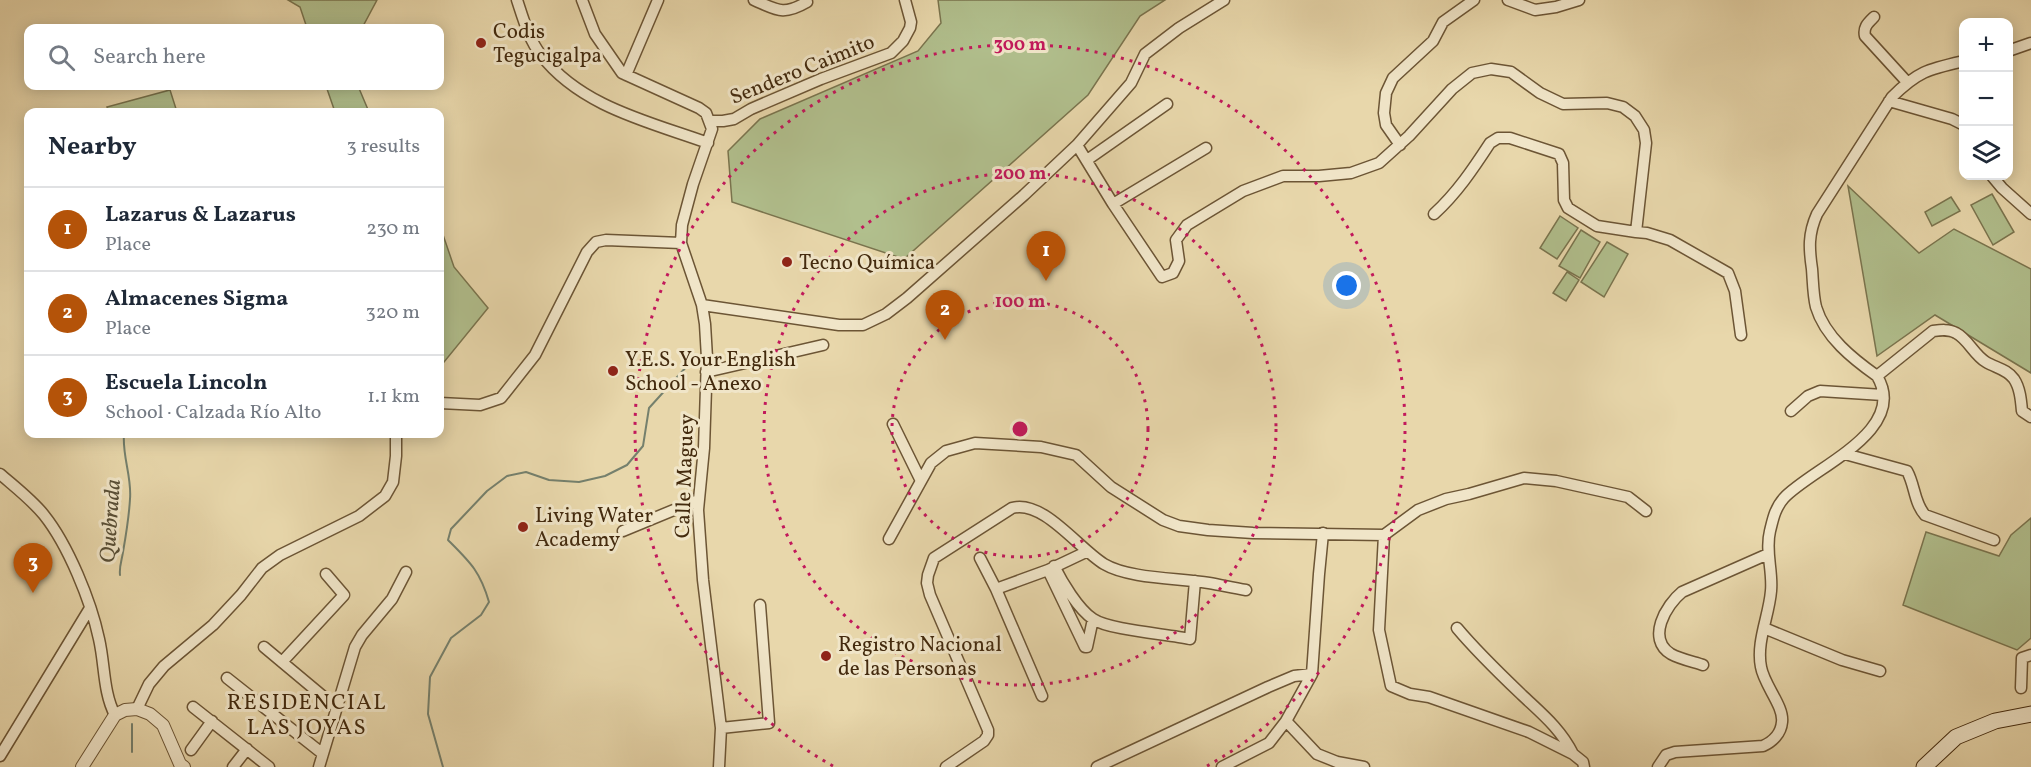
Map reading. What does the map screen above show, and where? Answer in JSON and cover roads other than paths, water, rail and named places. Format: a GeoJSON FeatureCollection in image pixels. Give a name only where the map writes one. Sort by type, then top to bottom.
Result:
{"type":"FeatureCollection","features":[{"type":"Feature","properties":{"kind":"main road"},"geometry":{"type":"LineString","coordinates":[[1924,767],[1956,737],[1995,721],[2031,714]]}},
{"type":"Feature","properties":{"kind":"street"},"geometry":{"type":"LineString","coordinates":[[517,0],[533,43],[541,55],[555,70],[580,90],[598,102],[617,110],[708,143]]}},
{"type":"Feature","properties":{"kind":"street"},"geometry":{"type":"LineString","coordinates":[[582,0],[595,34],[622,73],[699,108],[711,121]]}},
{"type":"Feature","properties":{"kind":"street"},"geometry":{"type":"LineString","coordinates":[[626,75],[658,0]]}},
{"type":"Feature","properties":{"kind":"street"},"geometry":{"type":"LineString","coordinates":[[754,0],[787,12],[807,2]]}},
{"type":"Feature","properties":{"kind":"street","name":"Sendero Caimito"},"geometry":{"type":"LineString","coordinates":[[711,121],[734,119],[751,109],[821,79],[891,53],[903,41],[911,22],[905,0]]}},
{"type":"Feature","properties":{"kind":"street"},"geometry":{"type":"LineString","coordinates":[[702,305],[839,325],[863,325],[886,314],[1024,195],[1077,145],[1131,83],[1145,54],[1179,28],[1224,0]]}},
{"type":"Feature","properties":{"kind":"street"},"geometry":{"type":"LineString","coordinates":[[1400,145],[1386,124],[1384,112],[1386,93],[1393,78],[1433,41],[1443,22],[1474,0]]}},
{"type":"Feature","properties":{"kind":"street"},"geometry":{"type":"LineString","coordinates":[[1508,0],[1535,10],[1579,0]]}},
{"type":"Feature","properties":{"kind":"street"},"geometry":{"type":"LineString","coordinates":[[1874,17],[1866,26],[1865,36],[1907,82]]}},
{"type":"Feature","properties":{"kind":"street"},"geometry":{"type":"LineString","coordinates":[[2013,49],[2031,44]]}},
{"type":"Feature","properties":{"kind":"street"},"geometry":{"type":"LineString","coordinates":[[1658,767],[1666,755],[1675,752],[1763,746],[1772,742],[1779,732],[1782,722],[1779,707],[1765,682],[1760,652],[1771,590],[1768,536],[1774,513],[1785,497],[1845,454],[1865,435],[1881,414],[1884,405],[1882,383],[1877,376],[1837,343],[1816,307],[1809,242],[1811,227],[1889,101],[1907,82],[1929,69],[1959,62]]}},
{"type":"Feature","properties":{"kind":"street"},"geometry":{"type":"LineString","coordinates":[[1077,145],[1162,277],[1173,273],[1179,261],[1176,240],[1187,225],[1243,191],[1283,176],[1319,177],[1352,172],[1379,163],[1400,145],[1452,89],[1472,73],[1491,69],[1511,72],[1540,93],[1563,104],[1607,103],[1623,107],[1635,116],[1644,130],[1646,143],[1636,232]]}},
{"type":"Feature","properties":{"kind":"street"},"geometry":{"type":"LineString","coordinates":[[1889,101],[1959,122]]}},
{"type":"Feature","properties":{"kind":"street"},"geometry":{"type":"LineString","coordinates":[[1087,160],[1167,104]]}},
{"type":"Feature","properties":{"kind":"street","name":"Calle Maguey"},"geometry":{"type":"LineString","coordinates":[[711,121],[712,129],[682,225],[681,243],[702,305],[705,324],[704,448],[698,500],[703,580],[721,728],[719,767]]}},
{"type":"Feature","properties":{"kind":"street"},"geometry":{"type":"LineString","coordinates":[[1434,214],[1451,198],[1473,171],[1490,143],[1498,138],[1504,137],[1560,154],[1563,164],[1564,200],[1571,210],[1597,226],[1647,233],[1670,240],[1728,273],[1735,291],[1741,336]]}},
{"type":"Feature","properties":{"kind":"street"},"geometry":{"type":"LineString","coordinates":[[1113,204],[1206,148]]}},
{"type":"Feature","properties":{"kind":"street"},"geometry":{"type":"LineString","coordinates":[[1995,180],[2031,214]]}},
{"type":"Feature","properties":{"kind":"street"},"geometry":{"type":"LineString","coordinates":[[444,403],[480,405],[501,398],[535,355],[587,252],[596,242],[606,240],[681,243]]}},
{"type":"Feature","properties":{"kind":"street"},"geometry":{"type":"LineString","coordinates":[[1877,376],[1933,331],[1944,329],[1957,333],[1976,354],[1987,362],[2002,368],[2013,378],[2019,389],[2022,411],[2031,417]]}},
{"type":"Feature","properties":{"kind":"street"},"geometry":{"type":"LineString","coordinates":[[706,372],[823,345]]}},
{"type":"Feature","properties":{"kind":"street"},"geometry":{"type":"LineString","coordinates":[[1791,411],[1808,396],[1820,391],[1883,395]]}},
{"type":"Feature","properties":{"kind":"street"},"geometry":{"type":"LineString","coordinates":[[893,424],[921,481]]}},
{"type":"Feature","properties":{"kind":"street"},"geometry":{"type":"LineString","coordinates":[[137,709],[149,684],[164,666],[213,625],[242,595],[262,568],[280,555],[359,516],[386,496],[393,482],[396,438]]}},
{"type":"Feature","properties":{"kind":"street"},"geometry":{"type":"LineString","coordinates":[[889,539],[931,463],[946,451],[975,443],[1041,447],[1076,455],[1111,487],[1163,520],[1179,526],[1253,533],[1384,535],[1418,510],[1446,499],[1469,495],[1524,478],[1556,481],[1628,497],[1646,511]]}},
{"type":"Feature","properties":{"kind":"street"},"geometry":{"type":"LineString","coordinates":[[1845,454],[1907,471],[1912,479],[1920,510],[1925,516],[1994,540]]}},
{"type":"Feature","properties":{"kind":"street"},"geometry":{"type":"LineString","coordinates":[[0,474],[42,512],[57,532],[90,608],[99,639],[108,702],[115,715]]}},
{"type":"Feature","properties":{"kind":"street"},"geometry":{"type":"LineString","coordinates":[[623,531],[698,500]]}},
{"type":"Feature","properties":{"kind":"street"},"geometry":{"type":"LineString","coordinates":[[946,767],[984,741],[988,730],[930,595],[928,575],[934,558],[1012,508],[1021,506],[1036,510],[1060,527],[1086,552],[1107,566],[1161,578],[1246,590]]}},
{"type":"Feature","properties":{"kind":"street"},"geometry":{"type":"LineString","coordinates":[[1222,767],[1269,742],[1286,721],[1312,674],[1323,534]]}},
{"type":"Feature","properties":{"kind":"street"},"geometry":{"type":"LineString","coordinates":[[1384,535],[1379,630],[1391,686],[1529,732],[1573,754],[1583,762],[1584,767]]}},
{"type":"Feature","properties":{"kind":"street"},"geometry":{"type":"LineString","coordinates":[[996,589],[1086,552]]}},
{"type":"Feature","properties":{"kind":"street"},"geometry":{"type":"LineString","coordinates":[[1703,665],[1671,654],[1663,646],[1660,624],[1666,610],[1682,592],[1768,554]]}},
{"type":"Feature","properties":{"kind":"street"},"geometry":{"type":"LineString","coordinates":[[980,558],[996,589],[1042,696]]}},
{"type":"Feature","properties":{"kind":"street"},"geometry":{"type":"LineString","coordinates":[[1051,568],[1093,619],[1108,625],[1190,639],[1195,581]]}},
{"type":"Feature","properties":{"kind":"street"},"geometry":{"type":"LineString","coordinates":[[1051,568],[1084,647],[1087,647],[1093,619]]}},
{"type":"Feature","properties":{"kind":"street"},"geometry":{"type":"LineString","coordinates":[[319,767],[355,647],[392,599],[406,572]]}},
{"type":"Feature","properties":{"kind":"street"},"geometry":{"type":"LineString","coordinates":[[282,662],[345,595],[327,574]]}},
{"type":"Feature","properties":{"kind":"street"},"geometry":{"type":"LineString","coordinates":[[721,728],[769,723],[760,605]]}},
{"type":"Feature","properties":{"kind":"street"},"geometry":{"type":"LineString","coordinates":[[0,756],[90,608]]}},
{"type":"Feature","properties":{"kind":"street"},"geometry":{"type":"LineString","coordinates":[[1457,628],[1475,649],[1546,717],[1567,741],[1573,754]]}},
{"type":"Feature","properties":{"kind":"street"},"geometry":{"type":"LineString","coordinates":[[1764,628],[1842,660],[1880,671]]}},
{"type":"Feature","properties":{"kind":"street"},"geometry":{"type":"LineString","coordinates":[[264,647],[337,708]]}},
{"type":"Feature","properties":{"kind":"street"},"geometry":{"type":"LineString","coordinates":[[2021,688],[2022,658],[2031,655]]}},
{"type":"Feature","properties":{"kind":"street"},"geometry":{"type":"LineString","coordinates":[[1097,767],[1268,687],[1294,676],[1312,674]]}},
{"type":"Feature","properties":{"kind":"street"},"geometry":{"type":"LineString","coordinates":[[227,678],[323,754]]}},
{"type":"Feature","properties":{"kind":"street"},"geometry":{"type":"LineString","coordinates":[[193,707],[269,767]]}},
{"type":"Feature","properties":{"kind":"street"},"geometry":{"type":"LineString","coordinates":[[82,767],[115,715],[125,710],[137,709],[150,714],[163,724],[185,759],[212,721]]}},
{"type":"Feature","properties":{"kind":"street"},"geometry":{"type":"LineString","coordinates":[[1286,721],[1317,754],[1337,762],[1364,767]]}},
{"type":"Feature","properties":{"kind":"street"},"geometry":{"type":"LineString","coordinates":[[233,767],[247,749]]}},
{"type":"Feature","properties":{"kind":"waterway"},"geometry":{"type":"LineString","coordinates":[[443,767],[428,714],[430,677],[451,638],[481,615],[489,602],[482,582],[473,568],[448,540],[451,529],[487,491],[507,476],[526,472],[549,480],[579,482],[605,476],[627,465],[643,446],[649,408],[688,365]]}},
{"type":"Feature","properties":{"kind":"waterway","name":"Quebrada"},"geometry":{"type":"LineString","coordinates":[[120,575],[130,491],[124,438]]}},
{"type":"Feature","properties":{"kind":"waterway","name":"Quebrada"},"geometry":{"type":"LineString","coordinates":[[132,724],[132,752]]}},
{"type":"Feature","properties":{"kind":"place","name":"Codis Tegucigalpa"},"geometry":{"type":"Point","coordinates":[481,43]}},
{"type":"Feature","properties":{"kind":"place","name":"Tecno Química"},"geometry":{"type":"Point","coordinates":[787,262]}},
{"type":"Feature","properties":{"kind":"place","name":"Lazarus & Lazarus"},"geometry":{"type":"Point","coordinates":[1046,281]}},
{"type":"Feature","properties":{"kind":"place","name":"Almacenes Sigma"},"geometry":{"type":"Point","coordinates":[945,340]}},
{"type":"Feature","properties":{"kind":"place","name":"Y.E.S. Your English School - Anexo"},"geometry":{"type":"Point","coordinates":[613,371]}},
{"type":"Feature","properties":{"kind":"place","name":"Living Water Academy"},"geometry":{"type":"Point","coordinates":[523,527]}},
{"type":"Feature","properties":{"kind":"place","name":"Escuela Lincoln"},"geometry":{"type":"Point","coordinates":[33,593]}},
{"type":"Feature","properties":{"kind":"place","name":"Registro Nacional de las Personas"},"geometry":{"type":"Point","coordinates":[826,656]}},
{"type":"Feature","properties":{"kind":"district","name":"RESIDENCIAL LAS JOYAS"},"geometry":{"type":"Point","coordinates":[307,714]}}]}
